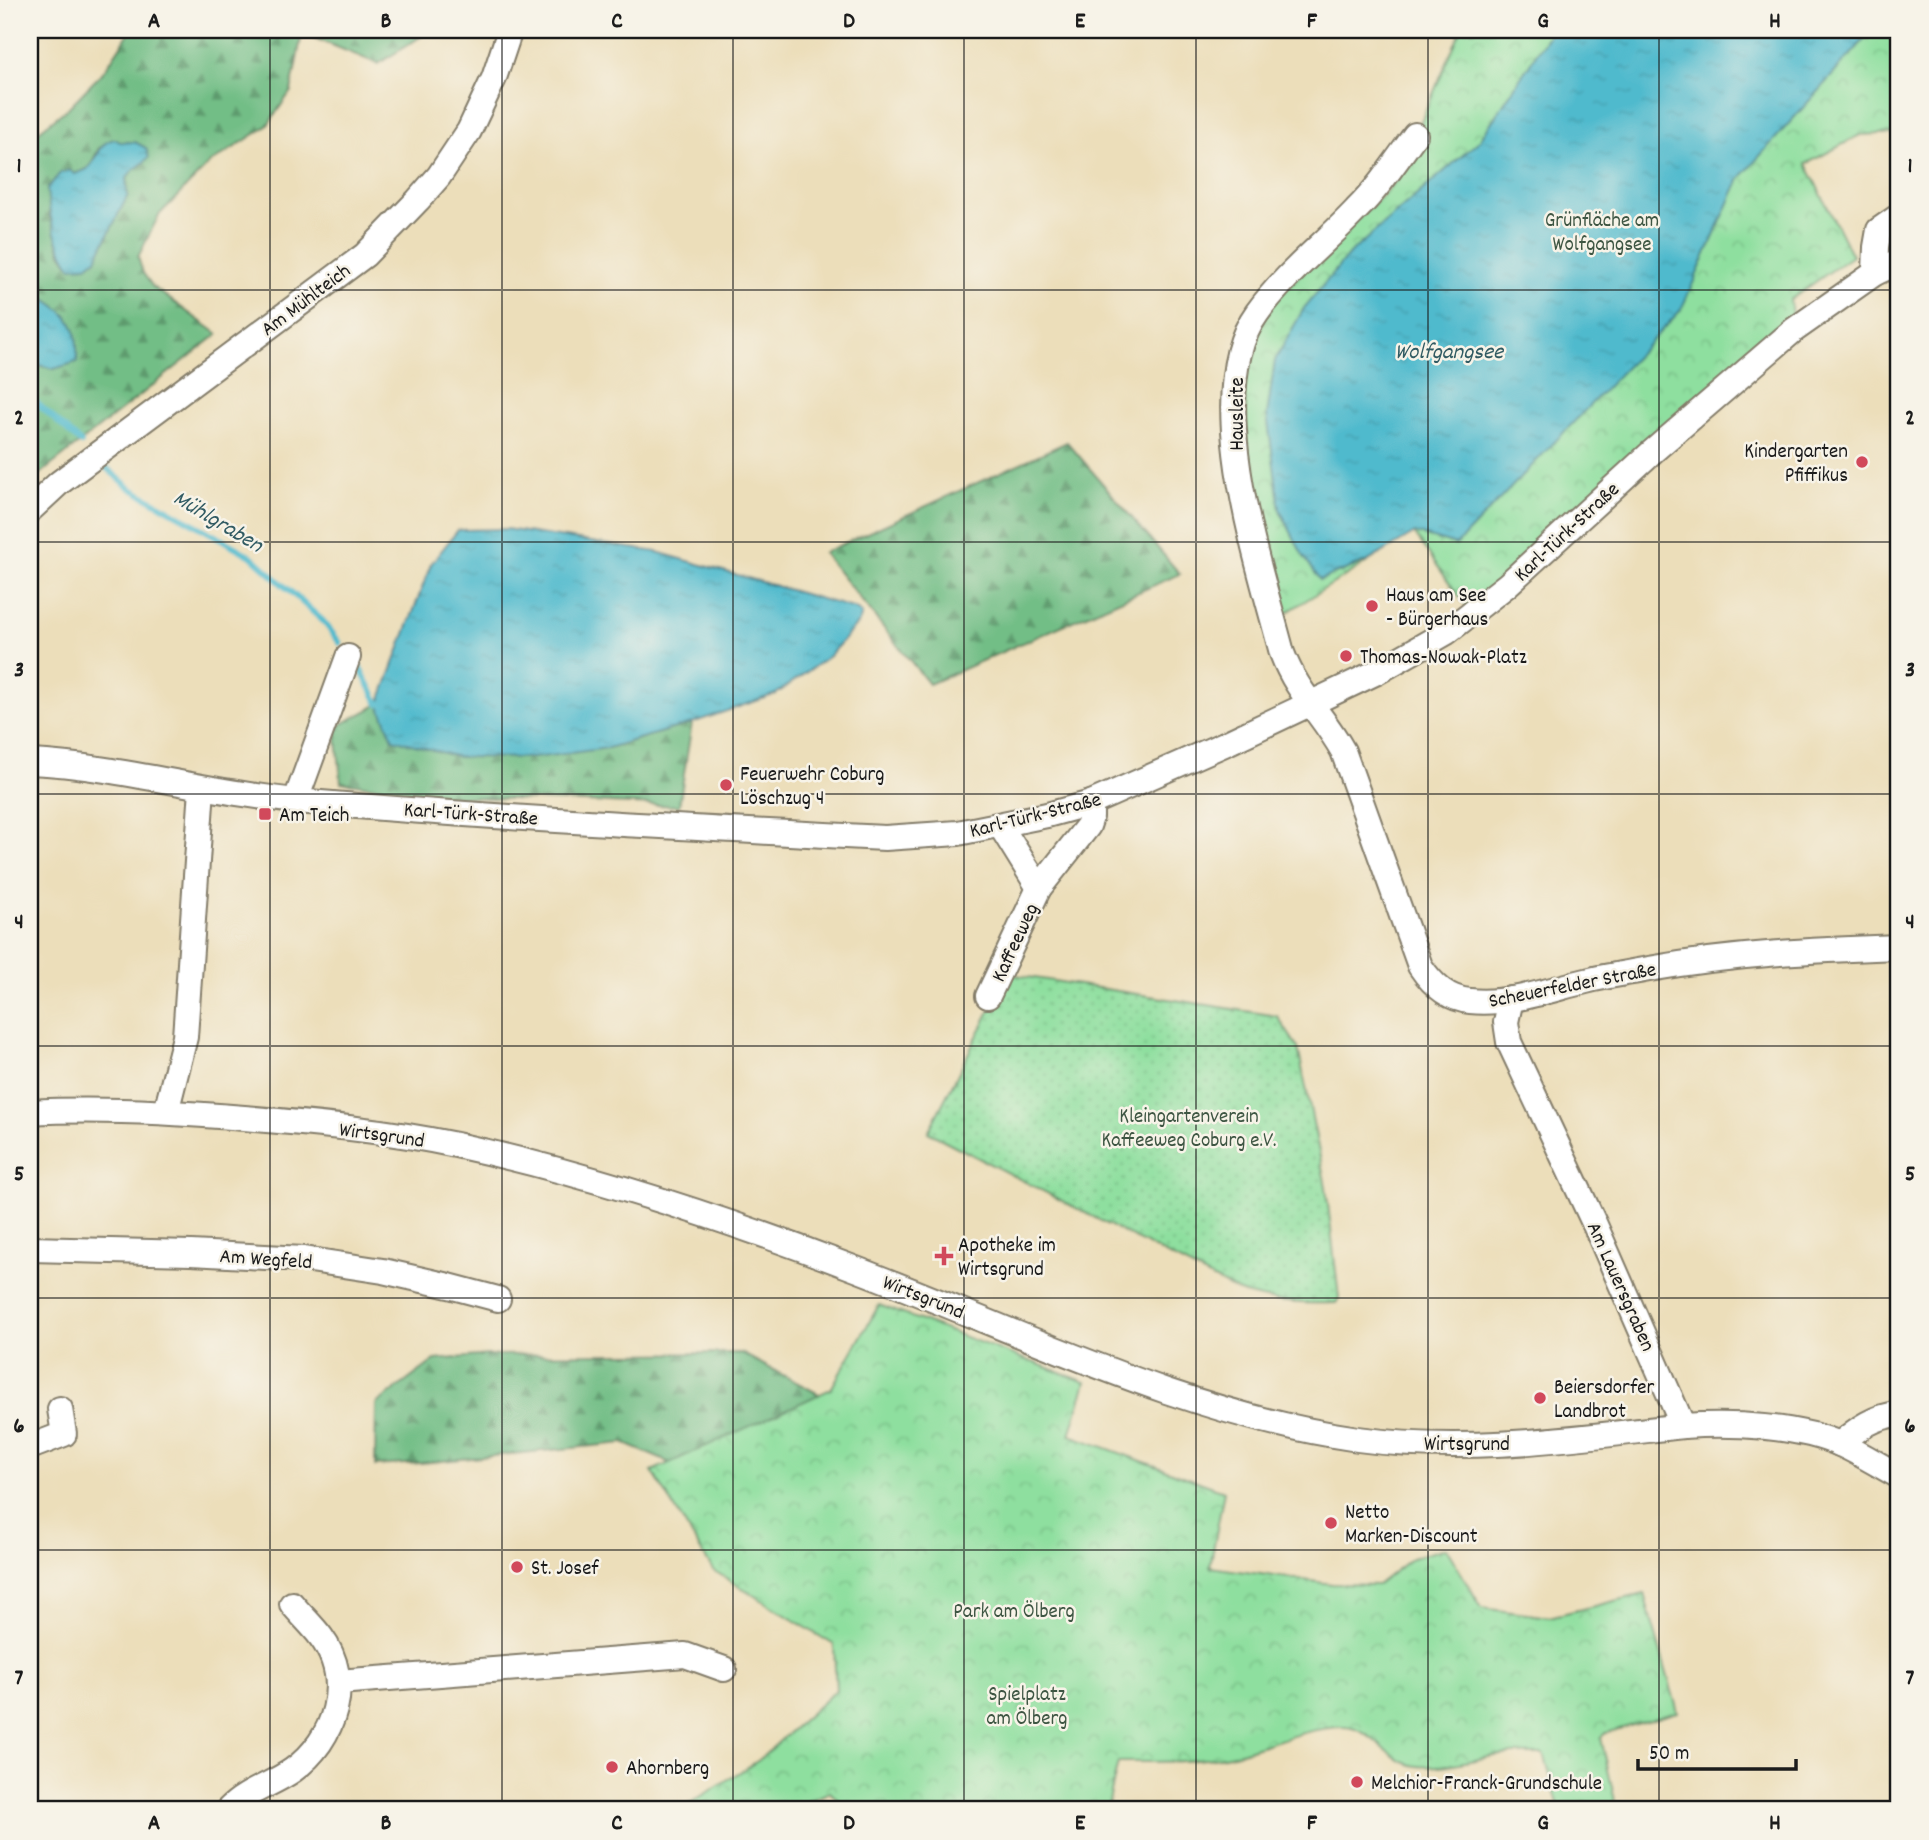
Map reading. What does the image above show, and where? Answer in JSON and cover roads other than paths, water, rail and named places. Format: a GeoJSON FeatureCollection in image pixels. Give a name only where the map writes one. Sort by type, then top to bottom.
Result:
{"type":"FeatureCollection","features":[{"type":"Feature","properties":{"kind":"street","name":"Am Mühlteich"},"geometry":{"type":"LineString","coordinates":[[30,510],[60,483],[365,255],[439,176],[469,131],[494,78],[510,30]]}},
{"type":"Feature","properties":{"kind":"street","name":"Hausleite"},"geometry":{"type":"LineString","coordinates":[[1308,704],[1288,670],[1282,653],[1247,518],[1232,417],[1235,370],[1245,335],[1255,315],[1279,285],[1373,192],[1415,135]]}},
{"type":"Feature","properties":{"kind":"street"},"geometry":{"type":"LineString","coordinates":[[1875,273],[1880,230],[1899,216]]}},
{"type":"Feature","properties":{"kind":"street","name":"Karl-Türk-Straße"},"geometry":{"type":"LineString","coordinates":[[30,762],[123,772],[202,788],[296,800],[692,828],[885,838],[947,834],[1000,825],[1091,803],[1377,673],[1447,632],[1522,574],[1652,452],[1794,330],[1875,273],[1899,262]]}},
{"type":"Feature","properties":{"kind":"street"},"geometry":{"type":"LineString","coordinates":[[296,800],[348,657]]}},
{"type":"Feature","properties":{"kind":"street","name":"Scheuerfelder Straße"},"geometry":{"type":"LineString","coordinates":[[1308,704],[1329,725],[1343,751],[1420,966],[1431,982],[1447,995],[1466,1001],[1489,1003],[1590,979],[1683,963],[1768,953],[1899,947]]}},
{"type":"Feature","properties":{"kind":"street"},"geometry":{"type":"LineString","coordinates":[[166,1112],[185,1037],[202,788]]}},
{"type":"Feature","properties":{"kind":"street","name":"Kaffeeweg"},"geometry":{"type":"LineString","coordinates":[[988,996],[1039,888],[1088,826],[1091,803]]}},
{"type":"Feature","properties":{"kind":"street","name":"Kaffeeweg"},"geometry":{"type":"LineString","coordinates":[[1000,825],[1039,888]]}},
{"type":"Feature","properties":{"kind":"street","name":"Am Lauersgraben"},"geometry":{"type":"LineString","coordinates":[[1511,999],[1506,1022],[1509,1042],[1595,1225],[1683,1426]]}},
{"type":"Feature","properties":{"kind":"street","name":"Wirtsgrund"},"geometry":{"type":"LineString","coordinates":[[30,1112],[166,1112],[349,1127],[454,1144],[664,1199],[849,1266],[1099,1366],[1214,1405],[1359,1439],[1441,1445],[1516,1444],[1683,1426]]}},
{"type":"Feature","properties":{"kind":"street","name":"Am Wegfeld"},"geometry":{"type":"LineString","coordinates":[[30,1249],[150,1251],[304,1259],[383,1271],[498,1299]]}},
{"type":"Feature","properties":{"kind":"street"},"geometry":{"type":"LineString","coordinates":[[30,1447],[64,1434],[60,1409]]}},
{"type":"Feature","properties":{"kind":"street"},"geometry":{"type":"LineString","coordinates":[[1840,1444],[1857,1429],[1876,1418],[1899,1414]]}},
{"type":"Feature","properties":{"kind":"street"},"geometry":{"type":"LineString","coordinates":[[1683,1426],[1752,1425],[1801,1433],[1840,1444],[1899,1476]]}},
{"type":"Feature","properties":{"kind":"street"},"geometry":{"type":"LineString","coordinates":[[228,1810],[253,1791],[293,1770],[318,1746],[335,1713],[339,1697],[333,1660],[322,1638],[292,1605]]}},
{"type":"Feature","properties":{"kind":"street"},"geometry":{"type":"LineString","coordinates":[[338,1682],[685,1655],[724,1669]]}},
{"type":"Feature","properties":{"kind":"water","name":"Wolfgangsee"},"geometry":{"type":"Polygon","coordinates":[[[1552,30],[1690,30],[1713,34],[1725,30],[1873,30],[1740,178],[1681,310],[1456,545],[1415,533],[1368,561],[1320,580],[1302,554],[1280,510],[1267,415],[1275,360],[1304,308],[1350,253],[1479,141],[1552,30]]]}},
{"type":"Feature","properties":{"kind":"water"},"geometry":{"type":"Polygon","coordinates":[[[115,139],[120,142],[135,142],[146,148],[149,157],[128,176],[128,195],[96,259],[87,266],[71,267],[54,230],[47,189],[60,173],[69,170],[75,174],[87,169],[101,147],[115,139]]]}},
{"type":"Feature","properties":{"kind":"water"},"geometry":{"type":"Polygon","coordinates":[[[30,291],[62,311],[72,323],[77,344],[77,362],[54,369],[30,363],[30,291]]]}},
{"type":"Feature","properties":{"kind":"water"},"geometry":{"type":"Polygon","coordinates":[[[506,529],[657,552],[856,609],[862,614],[859,622],[829,656],[776,694],[608,748],[534,758],[458,757],[393,739],[379,704],[431,564],[458,530],[506,529]]]}},
{"type":"Feature","properties":{"kind":"waterway","name":"Mühlgraben"},"geometry":{"type":"LineString","coordinates":[[30,397],[81,443]]}},
{"type":"Feature","properties":{"kind":"waterway","name":"Mühlgraben"},"geometry":{"type":"LineString","coordinates":[[103,465],[130,488],[251,556],[323,621],[340,643]]}},
{"type":"Feature","properties":{"kind":"waterway","name":"Mühlgraben"},"geometry":{"type":"LineString","coordinates":[[355,659],[379,704]]}},
{"type":"Feature","properties":{"kind":"place","name":"Kindergarten Pfiffikus"},"geometry":{"type":"Point","coordinates":[1862,462]}},
{"type":"Feature","properties":{"kind":"place","name":"Haus am See - Bürgerhaus"},"geometry":{"type":"Point","coordinates":[1372,606]}},
{"type":"Feature","properties":{"kind":"place","name":"Thomas-Nowak-Platz"},"geometry":{"type":"Point","coordinates":[1346,656]}},
{"type":"Feature","properties":{"kind":"place","name":"Feuerwehr Coburg Löschzug 4"},"geometry":{"type":"Point","coordinates":[726,785]}},
{"type":"Feature","properties":{"kind":"place","name":"Am Teich"},"geometry":{"type":"Point","coordinates":[265,814]}},
{"type":"Feature","properties":{"kind":"place","name":"Apotheke im Wirtsgrund"},"geometry":{"type":"Point","coordinates":[944,1256]}},
{"type":"Feature","properties":{"kind":"place","name":"Beiersdorfer Landbrot"},"geometry":{"type":"Point","coordinates":[1540,1398]}},
{"type":"Feature","properties":{"kind":"place","name":"Netto Marken-Discount"},"geometry":{"type":"Point","coordinates":[1331,1523]}},
{"type":"Feature","properties":{"kind":"place","name":"St. Josef"},"geometry":{"type":"Point","coordinates":[517,1567]}},
{"type":"Feature","properties":{"kind":"place","name":"Ahornberg"},"geometry":{"type":"Point","coordinates":[612,1767]}},
{"type":"Feature","properties":{"kind":"place","name":"Melchior-Franck-Grundschule"},"geometry":{"type":"Point","coordinates":[1357,1782]}},
{"type":"Feature","properties":{"kind":"park label","name":"Grünfläche am Wolfgangsee"},"geometry":{"type":"Point","coordinates":[1602,231]}},
{"type":"Feature","properties":{"kind":"park label","name":"Kleingartenverein Kaffeeweg Coburg e.V."},"geometry":{"type":"Point","coordinates":[1189,1127]}},
{"type":"Feature","properties":{"kind":"park label","name":"Park am Ölberg"},"geometry":{"type":"Point","coordinates":[1014,1610]}},
{"type":"Feature","properties":{"kind":"park label","name":"Spielplatz am Ölberg"},"geometry":{"type":"Point","coordinates":[1027,1705]}}]}
